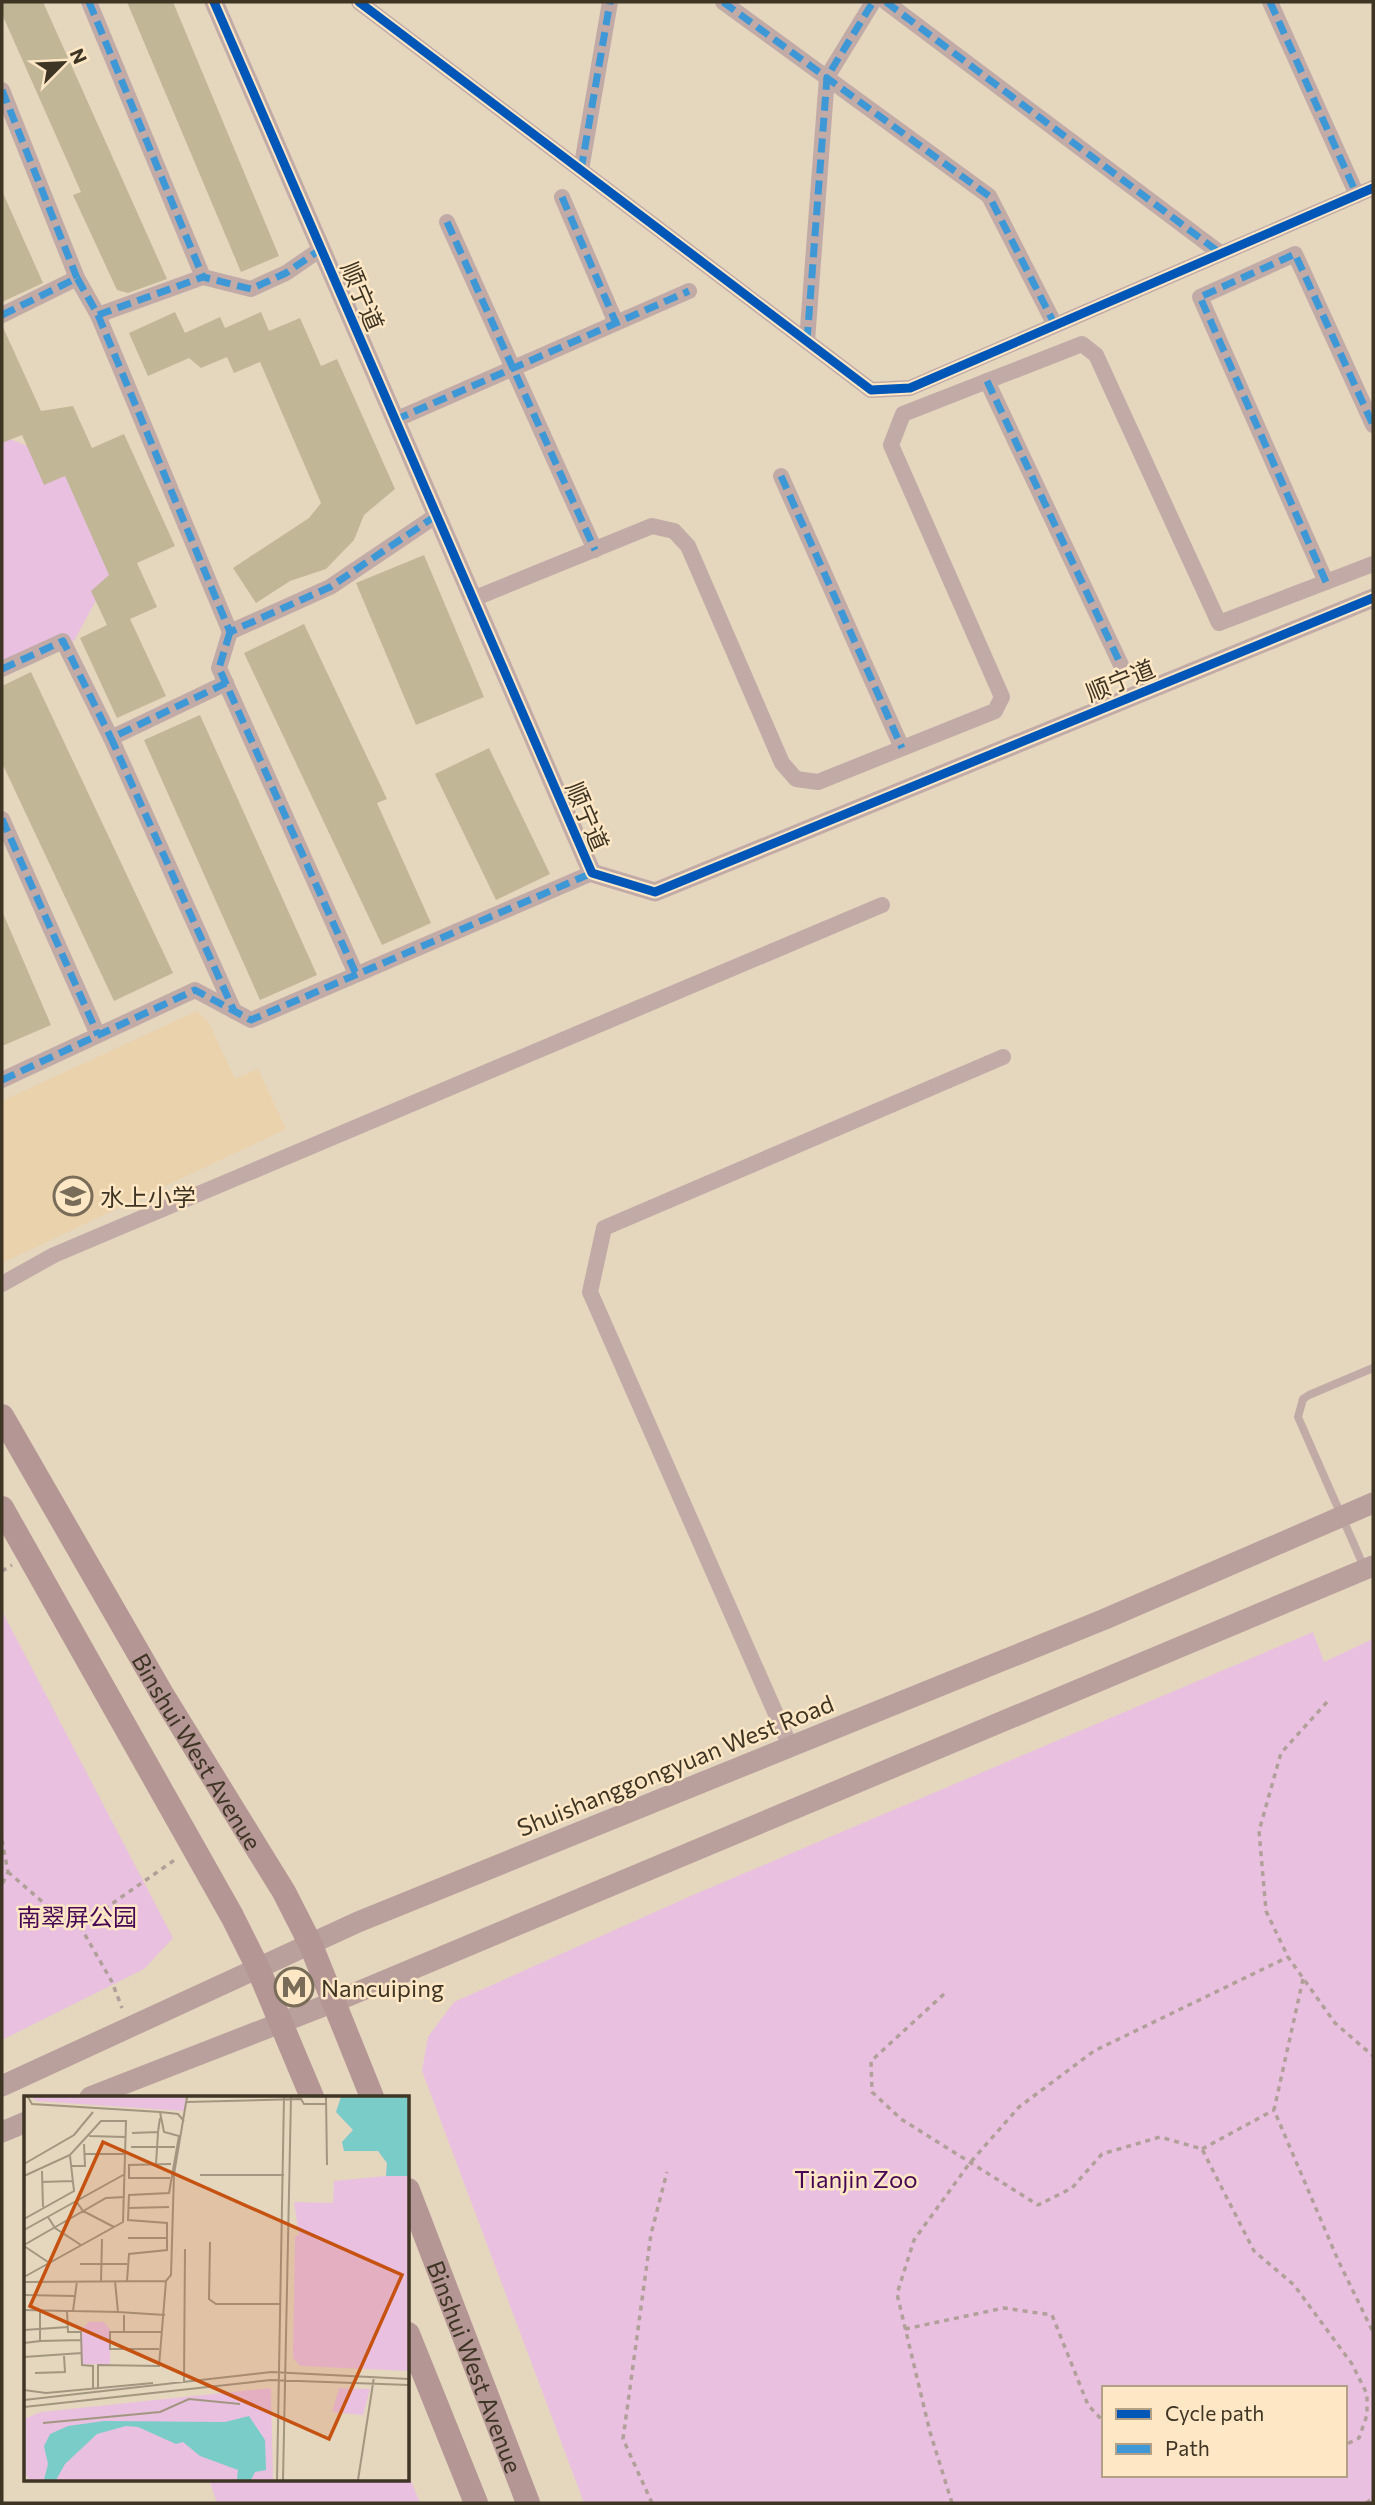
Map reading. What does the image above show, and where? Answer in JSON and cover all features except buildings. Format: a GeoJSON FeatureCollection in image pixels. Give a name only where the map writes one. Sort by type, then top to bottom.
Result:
{"type":"FeatureCollection","features":[{"type":"Feature","properties":{"kind":"main road","name":"Binshui West Avenue"},"geometry":{"type":"LineString","coordinates":[[2,1416],[162,1694],[284,1892],[310,1943],[372,2096]]}},
{"type":"Feature","properties":{"kind":"main road","name":"Shuishanggongyuan West Road"},"geometry":{"type":"LineString","coordinates":[[2,2086],[128,2025],[310,1943],[1092,1624],[1373,1503]]}},
{"type":"Feature","properties":{"kind":"main road","name":"Binshui West Avenue"},"geometry":{"type":"LineString","coordinates":[[2,1508],[257,1966],[312,2096]]}},
{"type":"Feature","properties":{"kind":"main road"},"geometry":{"type":"LineString","coordinates":[[93,2096],[334,2002],[1369,1567]]}},
{"type":"Feature","properties":{"kind":"main road"},"geometry":{"type":"LineString","coordinates":[[2,2132],[24,2123]]}},
{"type":"Feature","properties":{"kind":"main road","name":"Binshui West Avenue"},"geometry":{"type":"LineString","coordinates":[[410,2195],[528,2503]]}},
{"type":"Feature","properties":{"kind":"main road","name":"Binshui West Avenue"},"geometry":{"type":"LineString","coordinates":[[410,2339],[476,2503]]}},
{"type":"Feature","properties":{"kind":"street"},"geometry":{"type":"LineString","coordinates":[[89,2],[203,277]]}},
{"type":"Feature","properties":{"kind":"street","name":"顺宁道"},"geometry":{"type":"LineString","coordinates":[[214,2],[592,873],[655,892],[1373,598]]}},
{"type":"Feature","properties":{"kind":"street"},"geometry":{"type":"LineString","coordinates":[[359,2],[871,390],[910,388],[1373,188]]}},
{"type":"Feature","properties":{"kind":"street"},"geometry":{"type":"LineString","coordinates":[[581,170],[610,2]]}},
{"type":"Feature","properties":{"kind":"street"},"geometry":{"type":"LineString","coordinates":[[723,2],[989,196],[1055,325]]}},
{"type":"Feature","properties":{"kind":"street"},"geometry":{"type":"LineString","coordinates":[[807,341],[827,77],[873,2]]}},
{"type":"Feature","properties":{"kind":"street"},"geometry":{"type":"LineString","coordinates":[[886,2],[1220,254]]}},
{"type":"Feature","properties":{"kind":"street"},"geometry":{"type":"LineString","coordinates":[[1270,2],[1357,195]]}},
{"type":"Feature","properties":{"kind":"street"},"geometry":{"type":"LineString","coordinates":[[2,90],[77,278],[98,315],[230,632],[219,668],[356,974]]}},
{"type":"Feature","properties":{"kind":"street"},"geometry":{"type":"LineString","coordinates":[[562,197],[616,323]]}},
{"type":"Feature","properties":{"kind":"street"},"geometry":{"type":"LineString","coordinates":[[447,222],[595,550]]}},
{"type":"Feature","properties":{"kind":"street"},"geometry":{"type":"LineString","coordinates":[[98,315],[203,277],[251,289],[286,274],[321,249]]}},
{"type":"Feature","properties":{"kind":"street"},"geometry":{"type":"LineString","coordinates":[[1326,582],[1200,297],[1295,254],[1373,425]]}},
{"type":"Feature","properties":{"kind":"street"},"geometry":{"type":"LineString","coordinates":[[2,316],[77,278]]}},
{"type":"Feature","properties":{"kind":"street"},"geometry":{"type":"LineString","coordinates":[[395,420],[689,291]]}},
{"type":"Feature","properties":{"kind":"street"},"geometry":{"type":"LineString","coordinates":[[473,599],[652,526],[674,531],[688,547],[782,763],[796,779],[818,782],[995,711],[1002,697],[891,445],[903,414],[1082,344],[1096,355],[1219,623],[1373,564]]}},
{"type":"Feature","properties":{"kind":"street"},"geometry":{"type":"LineString","coordinates":[[987,381],[1121,665]]}},
{"type":"Feature","properties":{"kind":"street"},"geometry":{"type":"LineString","coordinates":[[780,476],[902,748]]}},
{"type":"Feature","properties":{"kind":"street"},"geometry":{"type":"LineString","coordinates":[[230,632],[330,587],[437,515]]}},
{"type":"Feature","properties":{"kind":"street"},"geometry":{"type":"LineString","coordinates":[[2,669],[63,641],[111,738],[234,1011]]}},
{"type":"Feature","properties":{"kind":"street"},"geometry":{"type":"LineString","coordinates":[[111,738],[226,682]]}},
{"type":"Feature","properties":{"kind":"street"},"geometry":{"type":"LineString","coordinates":[[4,828],[98,1035]]}},
{"type":"Feature","properties":{"kind":"street"},"geometry":{"type":"LineString","coordinates":[[2,1080],[195,990],[251,1020],[592,873]]}},
{"type":"Feature","properties":{"kind":"street"},"geometry":{"type":"LineString","coordinates":[[2,1284],[54,1255],[882,905]]}},
{"type":"Feature","properties":{"kind":"street"},"geometry":{"type":"LineString","coordinates":[[790,1746],[590,1292],[604,1228],[1003,1057]]}},
{"type":"Feature","properties":{"kind":"lane"},"geometry":{"type":"LineString","coordinates":[[1369,1567],[1342,1517],[1298,1417],[1299,1408],[1309,1395],[1373,1368]]}},
{"type":"Feature","properties":{"kind":"path"},"geometry":{"type":"LineString","coordinates":[[1327,1702],[1281,1753],[1259,1831],[1266,1910],[1288,1957],[1335,2023],[1373,2056]]}},
{"type":"Feature","properties":{"kind":"path"},"geometry":{"type":"LineString","coordinates":[[2,1840],[8,1872],[2,1885]]}},
{"type":"Feature","properties":{"kind":"path"},"geometry":{"type":"LineString","coordinates":[[80,1926],[148,1876],[194,1849]]}},
{"type":"Feature","properties":{"kind":"path"},"geometry":{"type":"LineString","coordinates":[[8,1872],[53,1911],[80,1926],[112,1982],[128,2025]]}},
{"type":"Feature","properties":{"kind":"path"},"geometry":{"type":"LineString","coordinates":[[952,2503],[930,2432],[897,2294],[914,2240],[969,2164],[1019,2107],[1094,2051],[1288,1957]]}},
{"type":"Feature","properties":{"kind":"path"},"geometry":{"type":"LineString","coordinates":[[1303,1979],[1274,2110],[1338,2260],[1373,2332]]}},
{"type":"Feature","properties":{"kind":"path"},"geometry":{"type":"LineString","coordinates":[[944,1994],[871,2061],[872,2092],[901,2119],[1038,2205],[1072,2188],[1102,2154],[1160,2137],[1202,2149],[1274,2110]]}},
{"type":"Feature","properties":{"kind":"path"},"geometry":{"type":"LineString","coordinates":[[1202,2149],[1254,2251],[1294,2285],[1352,2364],[1367,2394],[1367,2415],[1359,2438],[1347,2444]]}},
{"type":"Feature","properties":{"kind":"path"},"geometry":{"type":"LineString","coordinates":[[652,2503],[623,2439],[651,2234],[667,2172]]}},
{"type":"Feature","properties":{"kind":"path"},"geometry":{"type":"LineString","coordinates":[[905,2329],[1004,2308],[1052,2315],[1088,2405],[1102,2420]]}},
{"type":"Feature","properties":{"kind":"path"},"geometry":{"type":"LineString","coordinates":[[1367,2415],[1373,2413]]}},
{"type":"Feature","properties":{"kind":"path"},"geometry":{"type":"LineString","coordinates":[[1366,2503],[1373,2498]]}},
{"type":"Feature","properties":{"kind":"shaded area","name":"水上小学"},"geometry":{"type":"Polygon","coordinates":[[[197,1011],[208,1021],[235,1079],[258,1069],[286,1129],[2,1263],[2,1101],[197,1011]]]}},
{"type":"Feature","properties":{"kind":"green space"},"geometry":{"type":"Polygon","coordinates":[[[2,436],[68,462],[116,563],[74,641],[2,672],[2,436]]]}},
{"type":"Feature","properties":{"kind":"green space","name":"南翠屏公园"},"geometry":{"type":"Polygon","coordinates":[[[2,1611],[173,1938],[144,1969],[2,2040],[2,1611]]]}},
{"type":"Feature","properties":{"kind":"green space","name":"Tianjin Zoo"},"geometry":{"type":"Polygon","coordinates":[[[1313,1632],[1324,1662],[1373,1639],[1373,2503],[584,2503],[422,2071],[428,2037],[454,2002],[693,1895],[1313,1632]]]}},
{"type":"Feature","properties":{"kind":"green space"},"geometry":{"type":"Polygon","coordinates":[[[410,2478],[420,2503],[217,2503],[209,2480],[410,2478]]]}},
{"type":"Feature","properties":{"kind":"marked path"},"geometry":{"type":"LineString","coordinates":[[89,2],[203,277]]}},
{"type":"Feature","properties":{"kind":"marked path"},"geometry":{"type":"LineString","coordinates":[[581,170],[610,2]]}},
{"type":"Feature","properties":{"kind":"marked path"},"geometry":{"type":"LineString","coordinates":[[723,2],[989,196],[1055,325]]}},
{"type":"Feature","properties":{"kind":"marked path"},"geometry":{"type":"LineString","coordinates":[[807,341],[827,77],[873,2]]}},
{"type":"Feature","properties":{"kind":"marked path"},"geometry":{"type":"LineString","coordinates":[[886,2],[1220,253]]}},
{"type":"Feature","properties":{"kind":"marked path"},"geometry":{"type":"LineString","coordinates":[[1270,2],[1357,195]]}},
{"type":"Feature","properties":{"kind":"marked path"},"geometry":{"type":"LineString","coordinates":[[2,90],[77,278]]}},
{"type":"Feature","properties":{"kind":"marked path"},"geometry":{"type":"LineString","coordinates":[[562,197],[616,323]]}},
{"type":"Feature","properties":{"kind":"marked path"},"geometry":{"type":"LineString","coordinates":[[447,222],[595,550]]}},
{"type":"Feature","properties":{"kind":"marked path"},"geometry":{"type":"LineString","coordinates":[[2,315],[77,278],[98,315],[203,277],[251,289],[286,273],[321,249]]}},
{"type":"Feature","properties":{"kind":"marked path"},"geometry":{"type":"LineString","coordinates":[[1326,582],[1200,297],[1295,254],[1373,425]]}},
{"type":"Feature","properties":{"kind":"marked path"},"geometry":{"type":"LineString","coordinates":[[395,420],[689,291]]}},
{"type":"Feature","properties":{"kind":"marked path"},"geometry":{"type":"LineString","coordinates":[[98,315],[230,632],[330,587],[437,515]]}},
{"type":"Feature","properties":{"kind":"marked path"},"geometry":{"type":"LineString","coordinates":[[987,381],[1121,665]]}},
{"type":"Feature","properties":{"kind":"marked path"},"geometry":{"type":"LineString","coordinates":[[781,476],[902,748]]}},
{"type":"Feature","properties":{"kind":"marked path"},"geometry":{"type":"LineString","coordinates":[[230,632],[219,668],[356,974]]}},
{"type":"Feature","properties":{"kind":"marked path"},"geometry":{"type":"LineString","coordinates":[[2,669],[63,641],[111,738]]}},
{"type":"Feature","properties":{"kind":"marked path"},"geometry":{"type":"LineString","coordinates":[[226,683],[111,738],[234,1011]]}},
{"type":"Feature","properties":{"kind":"marked path"},"geometry":{"type":"LineString","coordinates":[[2,819],[98,1035]]}},
{"type":"Feature","properties":{"kind":"marked path"},"geometry":{"type":"LineString","coordinates":[[2,1080],[195,990],[251,1020],[592,873]]}},
{"type":"Feature","properties":{"kind":"cycle path"},"geometry":{"type":"LineString","coordinates":[[214,2],[592,873],[655,892],[1373,598]]}},
{"type":"Feature","properties":{"kind":"cycle path"},"geometry":{"type":"LineString","coordinates":[[359,2],[871,390],[910,388],[1373,188]]}},
{"type":"Feature","properties":{"kind":"place","name":"水上小学"},"geometry":{"type":"Point","coordinates":[73,1196]}},
{"type":"Feature","properties":{"kind":"place","name":"Nancuiping"},"geometry":{"type":"Point","coordinates":[294,1987]}}]}
